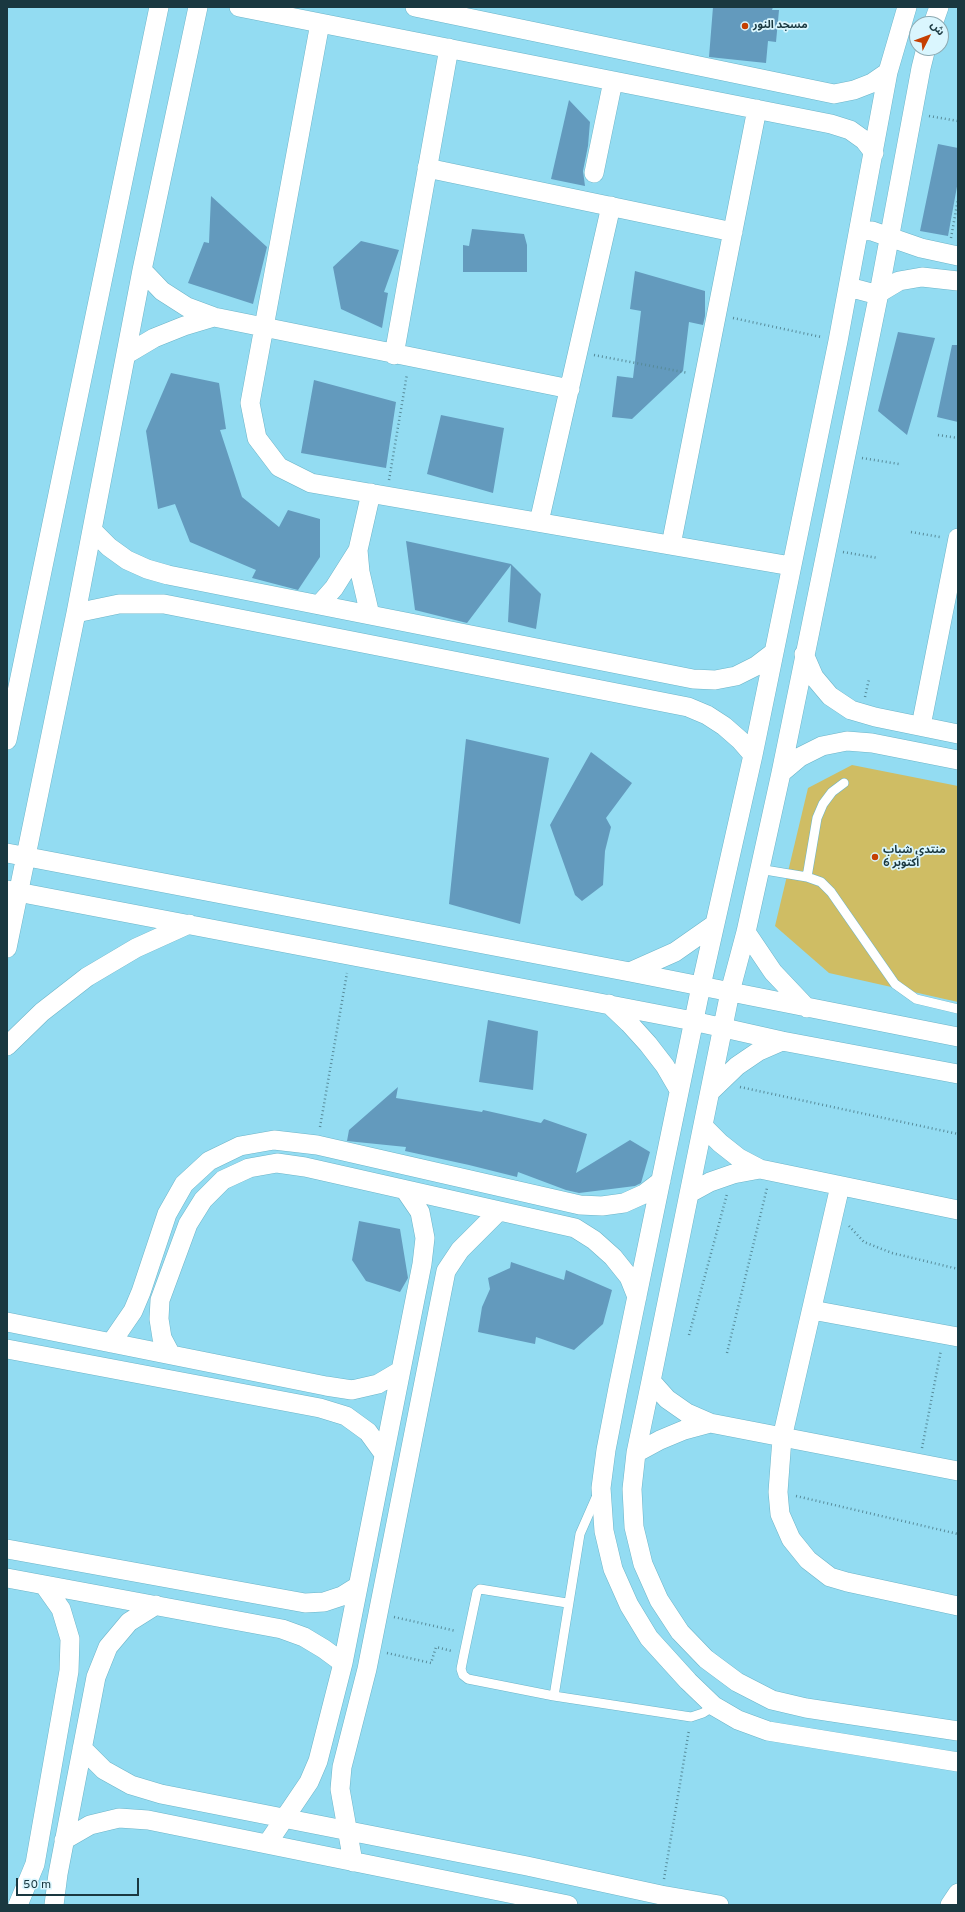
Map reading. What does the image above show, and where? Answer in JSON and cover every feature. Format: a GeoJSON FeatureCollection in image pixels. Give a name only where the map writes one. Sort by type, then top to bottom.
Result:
{"type":"FeatureCollection","features":[{"type":"Feature","properties":{"kind":"street"},"geometry":{"type":"LineString","coordinates":[[7,740],[159,7]]}},
{"type":"Feature","properties":{"kind":"street"},"geometry":{"type":"LineString","coordinates":[[7,948],[13,891],[25,857],[76,613],[142,270],[198,7]]}},
{"type":"Feature","properties":{"kind":"street"},"geometry":{"type":"LineString","coordinates":[[239,7],[831,124],[855,133],[864,140],[874,153]]}},
{"type":"Feature","properties":{"kind":"street"},"geometry":{"type":"LineString","coordinates":[[415,7],[834,94],[854,90],[872,83],[888,72]]}},
{"type":"Feature","properties":{"kind":"street"},"geometry":{"type":"LineString","coordinates":[[907,7],[888,72],[860,230],[838,341],[753,755],[679,1090],[606,1450],[601,1488],[604,1531],[614,1569],[629,1605],[649,1638],[688,1682],[714,1706],[738,1720],[768,1731],[958,1762]]}},
{"type":"Feature","properties":{"kind":"street"},"geometry":{"type":"LineString","coordinates":[[320,23],[250,403],[257,438],[279,467],[312,483],[791,566]]}},
{"type":"Feature","properties":{"kind":"street"},"geometry":{"type":"LineString","coordinates":[[401,356],[427,168],[448,48]]}},
{"type":"Feature","properties":{"kind":"street"},"geometry":{"type":"LineString","coordinates":[[924,56],[879,293],[781,772],[746,932],[730,992],[714,1087],[703,1126],[650,1381],[636,1453],[632,1489],[634,1527],[643,1564],[659,1600],[680,1632],[706,1659],[737,1682],[772,1700],[845,1714],[958,1731]]}},
{"type":"Feature","properties":{"kind":"street"},"geometry":{"type":"LineString","coordinates":[[594,172],[613,81]]}},
{"type":"Feature","properties":{"kind":"street"},"geometry":{"type":"LineString","coordinates":[[831,124],[834,94]]}},
{"type":"Feature","properties":{"kind":"street"},"geometry":{"type":"LineString","coordinates":[[671,545],[757,109]]}},
{"type":"Feature","properties":{"kind":"street"},"geometry":{"type":"LineString","coordinates":[[427,168],[733,232]]}},
{"type":"Feature","properties":{"kind":"street"},"geometry":{"type":"LineString","coordinates":[[539,522],[611,206]]}},
{"type":"Feature","properties":{"kind":"street"},"geometry":{"type":"LineString","coordinates":[[860,230],[872,231],[921,248],[953,255]]}},
{"type":"Feature","properties":{"kind":"street"},"geometry":{"type":"LineString","coordinates":[[142,270],[162,291],[187,307],[214,317],[570,389]]}},
{"type":"Feature","properties":{"kind":"street"},"geometry":{"type":"LineString","coordinates":[[849,285],[863,292],[879,293],[899,281],[922,276],[958,281]]}},
{"type":"Feature","properties":{"kind":"street"},"geometry":{"type":"LineString","coordinates":[[127,354],[154,338],[184,326],[214,317]]}},
{"type":"Feature","properties":{"kind":"street"},"geometry":{"type":"LineString","coordinates":[[319,606],[358,550],[379,495]]}},
{"type":"Feature","properties":{"kind":"street"},"geometry":{"type":"LineString","coordinates":[[92,530],[109,547],[127,560],[147,569],[168,575],[693,679],[715,680],[736,676],[756,666],[773,653]]}},
{"type":"Feature","properties":{"kind":"street"},"geometry":{"type":"LineString","coordinates":[[921,726],[952,606],[958,539]]}},
{"type":"Feature","properties":{"kind":"street"},"geometry":{"type":"LineString","coordinates":[[358,550],[363,586],[370,615]]}},
{"type":"Feature","properties":{"kind":"street"},"geometry":{"type":"LineString","coordinates":[[164,604],[168,575]]}},
{"type":"Feature","properties":{"kind":"street"},"geometry":{"type":"LineString","coordinates":[[76,613],[120,604],[164,604],[688,707],[706,715],[724,726],[740,740],[753,755]]}},
{"type":"Feature","properties":{"kind":"street"},"geometry":{"type":"LineString","coordinates":[[804,654],[814,677],[830,696],[851,710],[875,717],[958,734]]}},
{"type":"Feature","properties":{"kind":"street"},"geometry":{"type":"LineString","coordinates":[[688,707],[693,679]]}},
{"type":"Feature","properties":{"kind":"street"},"geometry":{"type":"LineString","coordinates":[[781,772],[805,754],[822,746],[847,741],[872,743],[958,760]]}},
{"type":"Feature","properties":{"kind":"street"},"geometry":{"type":"LineString","coordinates":[[7,853],[630,972],[958,1037]]}},
{"type":"Feature","properties":{"kind":"street"},"geometry":{"type":"LineString","coordinates":[[13,891],[609,1004],[723,1027],[782,1041],[958,1074]]}},
{"type":"Feature","properties":{"kind":"street"},"geometry":{"type":"LineString","coordinates":[[7,1046],[42,1012],[87,978],[136,948],[189,924]]}},
{"type":"Feature","properties":{"kind":"street"},"geometry":{"type":"LineString","coordinates":[[630,972],[675,952],[715,924]]}},
{"type":"Feature","properties":{"kind":"street"},"geometry":{"type":"LineString","coordinates":[[746,932],[773,972],[807,1008]]}},
{"type":"Feature","properties":{"kind":"street"},"geometry":{"type":"LineString","coordinates":[[609,1004],[630,1023],[648,1044],[665,1066],[679,1090]]}},
{"type":"Feature","properties":{"kind":"street"},"geometry":{"type":"LineString","coordinates":[[714,1087],[748,1058],[782,1041]]}},
{"type":"Feature","properties":{"kind":"street"},"geometry":{"type":"LineString","coordinates":[[703,1126],[720,1143],[739,1158],[765,1171],[958,1210]]}},
{"type":"Feature","properties":{"kind":"street"},"geometry":{"type":"LineString","coordinates":[[111,1343],[133,1310],[141,1292],[167,1214],[184,1184],[209,1161],[240,1146],[274,1140],[317,1146],[580,1205],[602,1206],[624,1203],[644,1194],[661,1181]]}},
{"type":"Feature","properties":{"kind":"street"},"geometry":{"type":"LineString","coordinates":[[171,1355],[162,1338],[159,1319],[160,1300],[188,1224],[202,1200],[223,1180],[249,1168],[276,1163],[305,1167],[575,1228],[594,1240],[613,1256],[629,1277],[637,1297]]}},
{"type":"Feature","properties":{"kind":"street"},"geometry":{"type":"LineString","coordinates":[[690,1192],[710,1182],[733,1174],[765,1171]]}},
{"type":"Feature","properties":{"kind":"street"},"geometry":{"type":"LineString","coordinates":[[840,1186],[782,1438],[778,1492],[780,1514],[791,1539],[808,1560],[830,1577],[958,1606]]}},
{"type":"Feature","properties":{"kind":"street"},"geometry":{"type":"LineString","coordinates":[[267,1844],[283,1818],[309,1782],[318,1761],[343,1663],[422,1264],[425,1238],[420,1212],[405,1190]]}},
{"type":"Feature","properties":{"kind":"street"},"geometry":{"type":"LineString","coordinates":[[575,1228],[583,1226],[588,1219],[586,1211],[580,1205]]}},
{"type":"Feature","properties":{"kind":"street"},"geometry":{"type":"LineString","coordinates":[[353,1862],[340,1789],[342,1767],[371,1649],[446,1271],[460,1250],[499,1211]]}},
{"type":"Feature","properties":{"kind":"street"},"geometry":{"type":"LineString","coordinates":[[422,1264],[428,1258],[437,1257],[444,1263],[446,1271]]}},
{"type":"Feature","properties":{"kind":"street"},"geometry":{"type":"LineString","coordinates":[[147,1273],[146,1280],[150,1286],[156,1289],[163,1287],[167,1282]]}},
{"type":"Feature","properties":{"kind":"street"},"geometry":{"type":"LineString","coordinates":[[812,1310],[951,1336]]}},
{"type":"Feature","properties":{"kind":"street"},"geometry":{"type":"LineString","coordinates":[[7,1322],[352,1390],[378,1384],[400,1371]]}},
{"type":"Feature","properties":{"kind":"street"},"geometry":{"type":"LineString","coordinates":[[7,1349],[320,1408],[346,1416],[368,1432],[384,1454]]}},
{"type":"Feature","properties":{"kind":"street"},"geometry":{"type":"LineString","coordinates":[[650,1381],[667,1399],[687,1414],[710,1423],[958,1471]]}},
{"type":"Feature","properties":{"kind":"street"},"geometry":{"type":"LineString","coordinates":[[320,1408],[328,1407],[333,1400],[332,1392],[326,1386]]}},
{"type":"Feature","properties":{"kind":"street"},"geometry":{"type":"LineString","coordinates":[[636,1453],[660,1440],[684,1430],[710,1423]]}},
{"type":"Feature","properties":{"kind":"street"},"geometry":{"type":"LineString","coordinates":[[7,1549],[305,1603],[324,1602],[342,1596],[358,1586]]}},
{"type":"Feature","properties":{"kind":"street"},"geometry":{"type":"LineString","coordinates":[[7,1578],[282,1628],[304,1637],[343,1663]]}},
{"type":"Feature","properties":{"kind":"street"},"geometry":{"type":"LineString","coordinates":[[18,1905],[24,1895],[35,1864],[69,1671],[70,1639],[61,1609],[44,1584]]}},
{"type":"Feature","properties":{"kind":"street"},"geometry":{"type":"LineString","coordinates":[[282,1628],[290,1626],[295,1620],[296,1612],[293,1604],[286,1600]]}},
{"type":"Feature","properties":{"kind":"street"},"geometry":{"type":"LineString","coordinates":[[54,1905],[63,1848],[96,1677],[108,1647],[129,1622],[156,1605]]}},
{"type":"Feature","properties":{"kind":"street"},"geometry":{"type":"LineString","coordinates":[[69,1671],[76,1667],[84,1666],[91,1670],[96,1677]]}},
{"type":"Feature","properties":{"kind":"street"},"geometry":{"type":"LineString","coordinates":[[82,1748],[104,1770],[131,1786],[161,1794],[527,1866],[661,1896],[719,1905]]}},
{"type":"Feature","properties":{"kind":"street"},"geometry":{"type":"LineString","coordinates":[[318,1761],[321,1770],[328,1775],[337,1774],[342,1767]]}},
{"type":"Feature","properties":{"kind":"street"},"geometry":{"type":"LineString","coordinates":[[38,1849],[40,1857],[47,1862],[55,1861],[63,1848],[90,1825],[119,1818],[148,1820],[568,1905]]}},
{"type":"Feature","properties":{"kind":"street"},"geometry":{"type":"LineString","coordinates":[[950,1905],[958,1893]]}},
{"type":"Feature","properties":{"kind":"lane"},"geometry":{"type":"LineString","coordinates":[[807,877],[817,818],[823,804],[832,792],[844,783]]}},
{"type":"Feature","properties":{"kind":"lane"},"geometry":{"type":"LineString","coordinates":[[760,869],[807,877],[826,886],[895,984],[916,999],[958,1009]]}},
{"type":"Feature","properties":{"kind":"lane"},"geometry":{"type":"LineString","coordinates":[[554,1696],[567,1603],[580,1534],[601,1488]]}},
{"type":"Feature","properties":{"kind":"lane"},"geometry":{"type":"LineString","coordinates":[[567,1603],[484,1588],[480,1589],[477,1592],[461,1668],[463,1675],[468,1679],[554,1696],[692,1717],[703,1713],[714,1706]]}},
{"type":"Feature","properties":{"kind":"path"},"geometry":{"type":"LineString","coordinates":[[912,114],[958,120]]}},
{"type":"Feature","properties":{"kind":"path"},"geometry":{"type":"LineString","coordinates":[[953,255],[958,199]]}},
{"type":"Feature","properties":{"kind":"path"},"geometry":{"type":"LineString","coordinates":[[716,314],[838,341]]}},
{"type":"Feature","properties":{"kind":"path"},"geometry":{"type":"LineString","coordinates":[[578,352],[704,376]]}},
{"type":"Feature","properties":{"kind":"path"},"geometry":{"type":"LineString","coordinates":[[379,495],[401,356]]}},
{"type":"Feature","properties":{"kind":"path"},"geometry":{"type":"LineString","coordinates":[[938,435],[958,438]]}},
{"type":"Feature","properties":{"kind":"path"},"geometry":{"type":"LineString","coordinates":[[845,456],[899,464]]}},
{"type":"Feature","properties":{"kind":"path"},"geometry":{"type":"LineString","coordinates":[[911,532],[958,539]]}},
{"type":"Feature","properties":{"kind":"path"},"geometry":{"type":"LineString","coordinates":[[826,549],[878,558]]}},
{"type":"Feature","properties":{"kind":"path"},"geometry":{"type":"LineString","coordinates":[[317,1146],[350,954]]}},
{"type":"Feature","properties":{"kind":"path"},"geometry":{"type":"LineString","coordinates":[[714,1087],[958,1134]]}},
{"type":"Feature","properties":{"kind":"path"},"geometry":{"type":"LineString","coordinates":[[727,1353],[765,1171]]}},
{"type":"Feature","properties":{"kind":"path"},"geometry":{"type":"LineString","coordinates":[[689,1334],[733,1174]]}},
{"type":"Feature","properties":{"kind":"path"},"geometry":{"type":"LineString","coordinates":[[834,1211],[864,1242],[892,1253],[958,1269]]}},
{"type":"Feature","properties":{"kind":"path"},"geometry":{"type":"LineString","coordinates":[[919,1464],[951,1336]]}},
{"type":"Feature","properties":{"kind":"path"},"geometry":{"type":"LineString","coordinates":[[778,1492],[958,1534]]}},
{"type":"Feature","properties":{"kind":"path"},"geometry":{"type":"LineString","coordinates":[[378,1613],[468,1634]]}},
{"type":"Feature","properties":{"kind":"path"},"geometry":{"type":"LineString","coordinates":[[371,1649],[430,1663],[436,1647],[464,1654]]}},
{"type":"Feature","properties":{"kind":"path"},"geometry":{"type":"LineString","coordinates":[[661,1896],[692,1717]]}},
{"type":"Feature","properties":{"kind":"shaded area","name":"منتدى شباب 6 أكتوبر"},"geometry":{"type":"Polygon","coordinates":[[[852,765],[958,786],[958,1002],[829,973],[775,926],[808,788],[852,765]]]}},
{"type":"Feature","properties":{"kind":"building","name":"مسجد النور"},"geometry":{"type":"Polygon","coordinates":[[[713,7],[773,7],[772,10],[779,10],[776,42],[768,41],[766,63],[709,57],[713,7]]]}},
{"type":"Feature","properties":{"kind":"building"},"geometry":{"type":"Polygon","coordinates":[[[569,100],[590,122],[588,146],[583,171],[585,186],[551,179],[569,100]]]}},
{"type":"Feature","properties":{"kind":"building"},"geometry":{"type":"Polygon","coordinates":[[[938,144],[958,148],[958,181],[948,236],[920,231],[938,144]]]}},
{"type":"Feature","properties":{"kind":"building"},"geometry":{"type":"Polygon","coordinates":[[[211,196],[267,247],[253,304],[188,283],[204,242],[209,243],[211,196]]]}},
{"type":"Feature","properties":{"kind":"building"},"geometry":{"type":"Polygon","coordinates":[[[472,229],[524,234],[527,245],[527,272],[463,272],[463,245],[469,246],[472,229]]]}},
{"type":"Feature","properties":{"kind":"building"},"geometry":{"type":"Polygon","coordinates":[[[361,241],[399,250],[384,292],[388,293],[382,328],[341,309],[333,267],[361,241]]]}},
{"type":"Feature","properties":{"kind":"building"},"geometry":{"type":"Polygon","coordinates":[[[635,271],[705,291],[705,316],[703,325],[689,322],[683,371],[632,419],[612,417],[617,376],[633,378],[641,311],[630,309],[635,271]]]}},
{"type":"Feature","properties":{"kind":"building"},"geometry":{"type":"Polygon","coordinates":[[[898,332],[935,338],[907,435],[878,411],[898,332]]]}},
{"type":"Feature","properties":{"kind":"building"},"geometry":{"type":"Polygon","coordinates":[[[952,345],[958,345],[958,422],[937,417],[952,345]]]}},
{"type":"Feature","properties":{"kind":"building"},"geometry":{"type":"Polygon","coordinates":[[[171,373],[219,383],[226,429],[220,430],[242,497],[279,527],[288,510],[320,519],[320,557],[298,590],[252,578],[256,570],[190,542],[175,504],[158,509],[146,431],[171,373]]]}},
{"type":"Feature","properties":{"kind":"building"},"geometry":{"type":"Polygon","coordinates":[[[314,380],[396,402],[386,468],[301,453],[314,380]]]}},
{"type":"Feature","properties":{"kind":"building"},"geometry":{"type":"Polygon","coordinates":[[[441,415],[504,428],[493,493],[427,474],[441,415]]]}},
{"type":"Feature","properties":{"kind":"building"},"geometry":{"type":"Polygon","coordinates":[[[406,541],[511,564],[541,594],[536,629],[508,622],[511,565],[467,623],[415,610],[406,541]]]}},
{"type":"Feature","properties":{"kind":"building"},"geometry":{"type":"Polygon","coordinates":[[[466,739],[549,758],[520,924],[449,904],[466,739]]]}},
{"type":"Feature","properties":{"kind":"building"},"geometry":{"type":"Polygon","coordinates":[[[591,752],[632,783],[606,818],[611,827],[605,851],[603,885],[582,901],[575,895],[550,825],[591,752]]]}},
{"type":"Feature","properties":{"kind":"building"},"geometry":{"type":"Polygon","coordinates":[[[488,1020],[538,1031],[533,1090],[479,1082],[488,1020]]]}},
{"type":"Feature","properties":{"kind":"building"},"geometry":{"type":"Polygon","coordinates":[[[398,1087],[396,1098],[482,1112],[483,1110],[541,1123],[544,1119],[587,1134],[576,1173],[630,1140],[650,1152],[641,1183],[635,1186],[579,1193],[566,1190],[518,1172],[517,1177],[405,1151],[406,1147],[347,1141],[349,1130],[398,1087]]]}},
{"type":"Feature","properties":{"kind":"building"},"geometry":{"type":"Polygon","coordinates":[[[359,1221],[400,1229],[408,1278],[400,1292],[366,1281],[352,1260],[359,1221]]]}},
{"type":"Feature","properties":{"kind":"building"},"geometry":{"type":"Polygon","coordinates":[[[511,1262],[564,1280],[566,1270],[612,1290],[603,1324],[574,1350],[536,1337],[535,1344],[478,1332],[482,1307],[490,1289],[488,1278],[510,1268],[511,1262]]]}},
{"type":"Feature","properties":{"kind":"place","name":"مسجد النور"},"geometry":{"type":"Point","coordinates":[745,26]}},
{"type":"Feature","properties":{"kind":"place","name":"منتدى شباب 6 أكتوبر"},"geometry":{"type":"Point","coordinates":[875,857]}}]}
